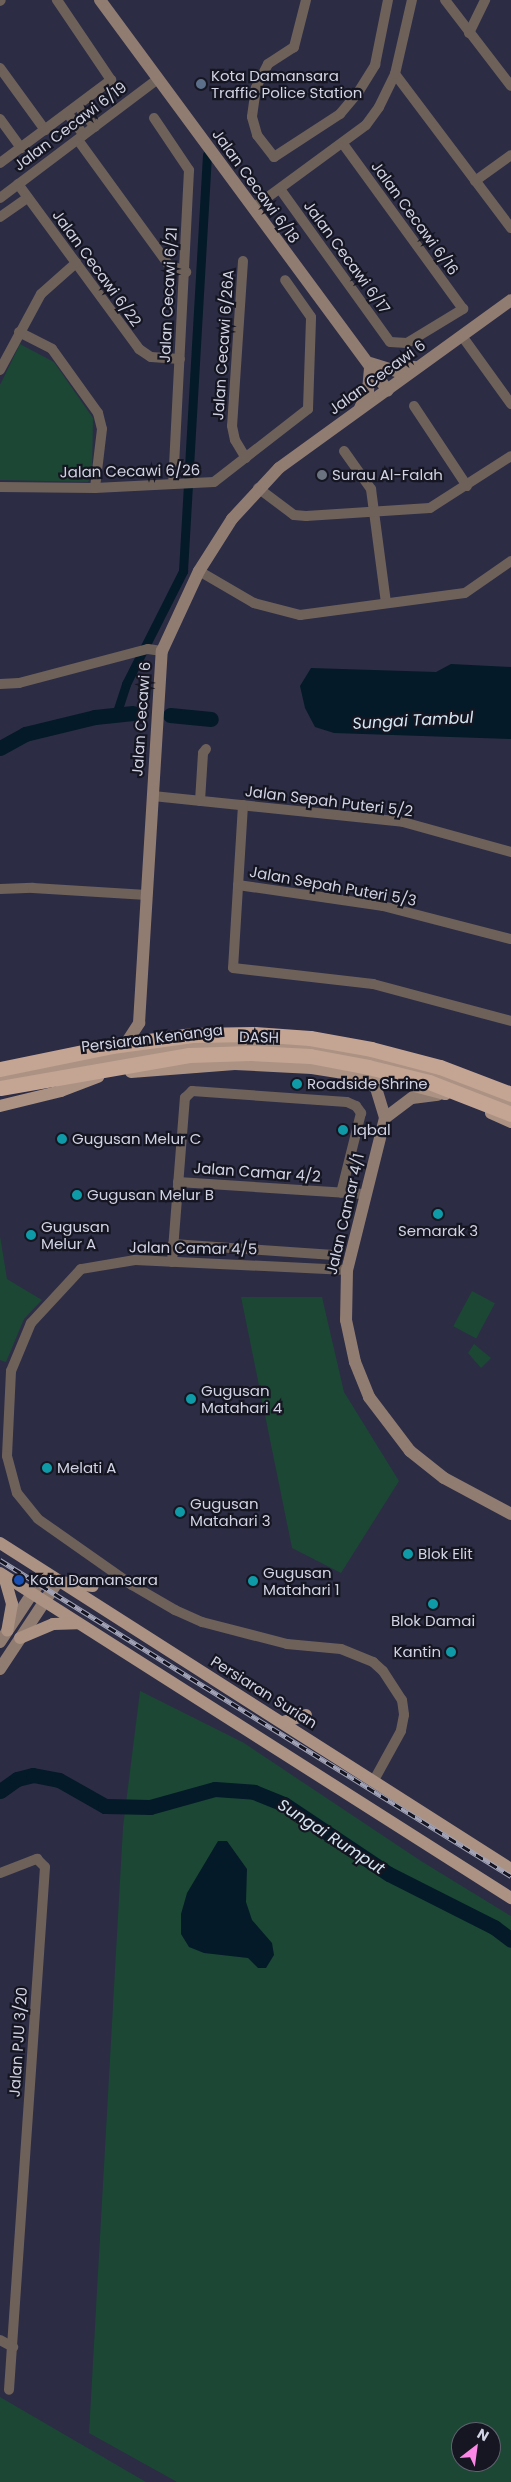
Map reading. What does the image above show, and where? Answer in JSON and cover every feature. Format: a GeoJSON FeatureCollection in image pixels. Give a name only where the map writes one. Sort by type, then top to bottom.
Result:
{"type":"FeatureCollection","features":[{"type":"Feature","properties":{"kind":"highway","name":"DASH"},"geometry":{"type":"LineString","coordinates":[[0,1069],[130,1044],[192,1035],[254,1034],[310,1038],[371,1049],[440,1067],[511,1094]]}},
{"type":"Feature","properties":{"kind":"highway","name":"DASH"},"geometry":{"type":"LineString","coordinates":[[0,1088],[189,1055],[261,1054],[310,1056],[368,1067],[429,1082],[511,1114]]}},
{"type":"Feature","properties":{"kind":"main road","name":"Persiaran Kenanga"},"geometry":{"type":"LineString","coordinates":[[0,1079],[180,1048],[232,1044],[303,1047],[395,1064],[461,1084],[511,1105]]}},
{"type":"Feature","properties":{"kind":"main road","name":"Persiaran Kenanga"},"geometry":{"type":"LineString","coordinates":[[0,1094],[164,1068],[235,1064],[354,1074],[446,1095],[511,1122]]}},
{"type":"Feature","properties":{"kind":"main road"},"geometry":{"type":"LineString","coordinates":[[0,1106],[61,1091],[98,1077]]}},
{"type":"Feature","properties":{"kind":"main road","name":"Persiaran Surian"},"geometry":{"type":"LineString","coordinates":[[0,1543],[45,1574],[283,1722],[373,1782],[511,1869]]}},
{"type":"Feature","properties":{"kind":"main road"},"geometry":{"type":"LineString","coordinates":[[2,1574],[511,1898]]}},
{"type":"Feature","properties":{"kind":"main road"},"geometry":{"type":"LineString","coordinates":[[2,1574],[12,1604],[3,1636]]}},
{"type":"Feature","properties":{"kind":"main road"},"geometry":{"type":"LineString","coordinates":[[58,1581],[93,1586]]}},
{"type":"Feature","properties":{"kind":"main road"},"geometry":{"type":"LineString","coordinates":[[20,1638],[54,1624],[77,1623]]}},
{"type":"Feature","properties":{"kind":"main road"},"geometry":{"type":"LineString","coordinates":[[283,1722],[306,1715]]}},
{"type":"Feature","properties":{"kind":"street"},"geometry":{"type":"LineString","coordinates":[[0,163],[108,85],[110,75],[57,0]]}},
{"type":"Feature","properties":{"kind":"street","name":"Jalan Cecawi 6/18"},"geometry":{"type":"LineString","coordinates":[[100,0],[388,390]]}},
{"type":"Feature","properties":{"kind":"street"},"geometry":{"type":"LineString","coordinates":[[306,0],[294,47],[268,64],[256,88],[252,117],[257,135],[274,156],[340,114],[359,91],[375,65],[388,0]]}},
{"type":"Feature","properties":{"kind":"street"},"geometry":{"type":"LineString","coordinates":[[253,208],[343,144],[366,125],[379,107],[395,74],[412,0]]}},
{"type":"Feature","properties":{"kind":"street"},"geometry":{"type":"LineString","coordinates":[[445,0],[511,86]]}},
{"type":"Feature","properties":{"kind":"street"},"geometry":{"type":"LineString","coordinates":[[469,33],[485,0]]}},
{"type":"Feature","properties":{"kind":"street"},"geometry":{"type":"LineString","coordinates":[[0,68],[45,130]]}},
{"type":"Feature","properties":{"kind":"street"},"geometry":{"type":"LineString","coordinates":[[395,74],[511,228]]}},
{"type":"Feature","properties":{"kind":"street","name":"Jalan Cecawi 6/19"},"geometry":{"type":"LineString","coordinates":[[0,198],[23,192],[81,137],[158,79]]}},
{"type":"Feature","properties":{"kind":"street"},"geometry":{"type":"LineString","coordinates":[[78,106],[95,127]]}},
{"type":"Feature","properties":{"kind":"street"},"geometry":{"type":"LineString","coordinates":[[68,114],[81,137],[168,264],[186,272]]}},
{"type":"Feature","properties":{"kind":"street","name":"Jalan Cecawi 6/21"},"geometry":{"type":"LineString","coordinates":[[154,118],[189,170],[186,272],[173,484]]}},
{"type":"Feature","properties":{"kind":"street"},"geometry":{"type":"LineString","coordinates":[[0,119],[21,148]]}},
{"type":"Feature","properties":{"kind":"street","name":"Jalan Cecawi 6/16"},"geometry":{"type":"LineString","coordinates":[[343,144],[463,309],[407,344],[390,342]]}},
{"type":"Feature","properties":{"kind":"street"},"geometry":{"type":"LineString","coordinates":[[475,181],[511,154]]}},
{"type":"Feature","properties":{"kind":"street","name":"Jalan Cecawi 6/17"},"geometry":{"type":"LineString","coordinates":[[280,189],[390,342]]}},
{"type":"Feature","properties":{"kind":"street"},"geometry":{"type":"LineString","coordinates":[[0,217],[23,192]]}},
{"type":"Feature","properties":{"kind":"street","name":"Jalan Cecawi 6/22"},"geometry":{"type":"LineString","coordinates":[[23,192],[145,355],[180,359]]}},
{"type":"Feature","properties":{"kind":"street","name":"Jalan Cecawi 6/26A"},"geometry":{"type":"LineString","coordinates":[[243,261],[232,426],[235,440],[246,458]]}},
{"type":"Feature","properties":{"kind":"street"},"geometry":{"type":"LineString","coordinates":[[0,370],[41,294],[76,263]]}},
{"type":"Feature","properties":{"kind":"street","name":"Jalan Cecawi 6/26"},"geometry":{"type":"LineString","coordinates":[[0,487],[95,488],[214,482],[308,408],[311,317],[285,280]]}},
{"type":"Feature","properties":{"kind":"street","name":"Jalan Cecawi 6"},"geometry":{"type":"LineString","coordinates":[[139,1023],[162,651],[199,571],[232,519],[258,488],[292,457],[511,300]]}},
{"type":"Feature","properties":{"kind":"street"},"geometry":{"type":"LineString","coordinates":[[19,332],[52,349],[98,413],[102,429],[95,488]]}},
{"type":"Feature","properties":{"kind":"street"},"geometry":{"type":"LineString","coordinates":[[462,336],[511,404]]}},
{"type":"Feature","properties":{"kind":"street"},"geometry":{"type":"LineString","coordinates":[[355,413],[368,391],[369,364],[397,371],[424,363]]}},
{"type":"Feature","properties":{"kind":"street"},"geometry":{"type":"LineString","coordinates":[[414,406],[467,486]]}},
{"type":"Feature","properties":{"kind":"street"},"geometry":{"type":"LineString","coordinates":[[344,451],[365,476],[376,512],[386,603]]}},
{"type":"Feature","properties":{"kind":"street"},"geometry":{"type":"LineString","coordinates":[[258,488],[294,515],[430,508],[511,456]]}},
{"type":"Feature","properties":{"kind":"street"},"geometry":{"type":"LineString","coordinates":[[199,571],[254,603],[300,615],[465,592],[511,561]]}},
{"type":"Feature","properties":{"kind":"street"},"geometry":{"type":"LineString","coordinates":[[0,684],[19,683],[144,650],[162,651]]}},
{"type":"Feature","properties":{"kind":"street"},"geometry":{"type":"LineString","coordinates":[[200,801],[203,753],[206,749]]}},
{"type":"Feature","properties":{"kind":"street","name":"Jalan Sepah Puteri 5/2"},"geometry":{"type":"LineString","coordinates":[[153,796],[403,822],[511,852]]}},
{"type":"Feature","properties":{"kind":"street"},"geometry":{"type":"LineString","coordinates":[[243,805],[233,968],[373,984],[511,1021]]}},
{"type":"Feature","properties":{"kind":"street","name":"Jalan Sepah Puteri 5/3"},"geometry":{"type":"LineString","coordinates":[[238,885],[383,906],[511,939]]}},
{"type":"Feature","properties":{"kind":"street"},"geometry":{"type":"LineString","coordinates":[[0,889],[32,888],[147,895]]}},
{"type":"Feature","properties":{"kind":"street"},"geometry":{"type":"LineString","coordinates":[[110,1059],[127,1044],[139,1023],[153,1041],[180,1048]]}},
{"type":"Feature","properties":{"kind":"street"},"geometry":{"type":"LineString","coordinates":[[354,1074],[376,1088],[385,1118],[412,1098],[446,1095]]}},
{"type":"Feature","properties":{"kind":"street"},"geometry":{"type":"LineString","coordinates":[[172,1262],[185,1098],[192,1091],[347,1102],[356,1106],[361,1113],[342,1193]]}},
{"type":"Feature","properties":{"kind":"street","name":"Jalan Camar 4/1"},"geometry":{"type":"LineString","coordinates":[[385,1118],[346,1270],[346,1320],[355,1362],[369,1397],[387,1424],[410,1451],[444,1478],[511,1514]]}},
{"type":"Feature","properties":{"kind":"street","name":"Jalan Camar 4/2"},"geometry":{"type":"LineString","coordinates":[[178,1182],[364,1194]]}},
{"type":"Feature","properties":{"kind":"street"},"geometry":{"type":"LineString","coordinates":[[173,1244],[334,1255]]}},
{"type":"Feature","properties":{"kind":"street","name":"Jalan Camar 4/5"},"geometry":{"type":"LineString","coordinates":[[346,1270],[135,1260],[81,1270],[30,1323],[11,1371],[7,1456],[10,1477],[21,1499],[50,1530],[175,1610],[202,1622],[287,1644],[341,1649],[372,1662],[391,1681],[402,1700],[404,1715],[401,1731],[373,1782]]}},
{"type":"Feature","properties":{"kind":"street"},"geometry":{"type":"LineString","coordinates":[[3,1636],[45,1574]]}},
{"type":"Feature","properties":{"kind":"street"},"geometry":{"type":"LineString","coordinates":[[0,1669],[58,1581]]}},
{"type":"Feature","properties":{"kind":"street","name":"Jalan PJU 3/20"},"geometry":{"type":"LineString","coordinates":[[0,1872],[37,1859],[45,1867],[13,2347],[8,2390]]}},
{"type":"Feature","properties":{"kind":"street"},"geometry":{"type":"LineString","coordinates":[[0,2340],[13,2347]]}},
{"type":"Feature","properties":{"kind":"green space"},"geometry":{"type":"Polygon","coordinates":[[[20,344],[54,362],[93,418],[92,474],[88,482],[0,480],[0,385],[20,344]]]}},
{"type":"Feature","properties":{"kind":"green space"},"geometry":{"type":"Polygon","coordinates":[[[0,1236],[7,1279],[42,1300],[24,1319],[6,1362],[0,1360],[0,1236]]]}},
{"type":"Feature","properties":{"kind":"green space"},"geometry":{"type":"Polygon","coordinates":[[[472,1291],[495,1303],[476,1339],[453,1326],[472,1291]]]}},
{"type":"Feature","properties":{"kind":"green space"},"geometry":{"type":"Polygon","coordinates":[[[241,1297],[322,1297],[344,1392],[399,1481],[341,1573],[292,1548],[241,1297]]]}},
{"type":"Feature","properties":{"kind":"green space"},"geometry":{"type":"Polygon","coordinates":[[[474,1344],[491,1358],[481,1368],[468,1353],[474,1344]]]}},
{"type":"Feature","properties":{"kind":"green space"},"geometry":{"type":"Polygon","coordinates":[[[140,1691],[244,1743],[421,1861],[511,1916],[511,2482],[177,2482],[89,2433],[123,1827],[140,1691]]]}},
{"type":"Feature","properties":{"kind":"green space"},"geometry":{"type":"Polygon","coordinates":[[[0,2397],[146,2482],[0,2482],[0,2397]]]}},
{"type":"Feature","properties":{"kind":"water"},"geometry":{"type":"Polygon","coordinates":[[[451,664],[511,667],[511,739],[334,733],[315,727],[305,708],[300,686],[311,668],[436,672],[451,664]]]}},
{"type":"Feature","properties":{"kind":"water"},"geometry":{"type":"Polygon","coordinates":[[[218,1841],[227,1841],[247,1869],[246,1902],[252,1920],[272,1943],[274,1955],[266,1968],[258,1968],[248,1958],[204,1953],[189,1947],[181,1934],[181,1914],[187,1893],[218,1841]]]}},
{"type":"Feature","properties":{"kind":"waterway"},"geometry":{"type":"LineString","coordinates":[[116,715],[126,684],[183,571],[207,155]]}},
{"type":"Feature","properties":{"kind":"waterway","name":"Sungai Tambul"},"geometry":{"type":"LineString","coordinates":[[0,748],[25,734],[95,717],[133,713]]}},
{"type":"Feature","properties":{"kind":"waterway","name":"Sungai Tambul"},"geometry":{"type":"LineString","coordinates":[[170,715],[211,719]]}},
{"type":"Feature","properties":{"kind":"waterway","name":"Sungai Rumput"},"geometry":{"type":"LineString","coordinates":[[0,1791],[17,1779],[33,1775],[59,1780],[105,1806],[150,1807],[215,1789],[254,1792],[284,1804],[389,1874],[494,1927],[511,1940]]}},
{"type":"Feature","properties":{"kind":"railway"},"geometry":{"type":"LineString","coordinates":[[0,1560],[511,1876]]}},
{"type":"Feature","properties":{"kind":"place","name":"Kota Damansara Traffic Police Station"},"geometry":{"type":"Point","coordinates":[201,84]}},
{"type":"Feature","properties":{"kind":"place","name":"Surau Al-Falah"},"geometry":{"type":"Point","coordinates":[322,475]}},
{"type":"Feature","properties":{"kind":"place","name":"Roadside Shrine"},"geometry":{"type":"Point","coordinates":[297,1084]}},
{"type":"Feature","properties":{"kind":"place","name":"Iqbal"},"geometry":{"type":"Point","coordinates":[343,1130]}},
{"type":"Feature","properties":{"kind":"place","name":"Gugusan Melur C"},"geometry":{"type":"Point","coordinates":[62,1139]}},
{"type":"Feature","properties":{"kind":"place","name":"Gugusan Melur B"},"geometry":{"type":"Point","coordinates":[77,1195]}},
{"type":"Feature","properties":{"kind":"place","name":"Semarak 3"},"geometry":{"type":"Point","coordinates":[438,1214]}},
{"type":"Feature","properties":{"kind":"place","name":"Gugusan Melur A"},"geometry":{"type":"Point","coordinates":[31,1235]}},
{"type":"Feature","properties":{"kind":"place","name":"Gugusan Matahari 4"},"geometry":{"type":"Point","coordinates":[191,1399]}},
{"type":"Feature","properties":{"kind":"place","name":"Melati A"},"geometry":{"type":"Point","coordinates":[47,1468]}},
{"type":"Feature","properties":{"kind":"place","name":"Gugusan Matahari 3"},"geometry":{"type":"Point","coordinates":[180,1512]}},
{"type":"Feature","properties":{"kind":"place","name":"Blok Elit"},"geometry":{"type":"Point","coordinates":[408,1554]}},
{"type":"Feature","properties":{"kind":"place","name":"Kota Damansara"},"geometry":{"type":"Point","coordinates":[19,1580]}},
{"type":"Feature","properties":{"kind":"place","name":"Gugusan Matahari 1"},"geometry":{"type":"Point","coordinates":[253,1581]}},
{"type":"Feature","properties":{"kind":"place","name":"Blok Damai"},"geometry":{"type":"Point","coordinates":[433,1604]}},
{"type":"Feature","properties":{"kind":"place","name":"Kantin"},"geometry":{"type":"Point","coordinates":[451,1652]}}]}
